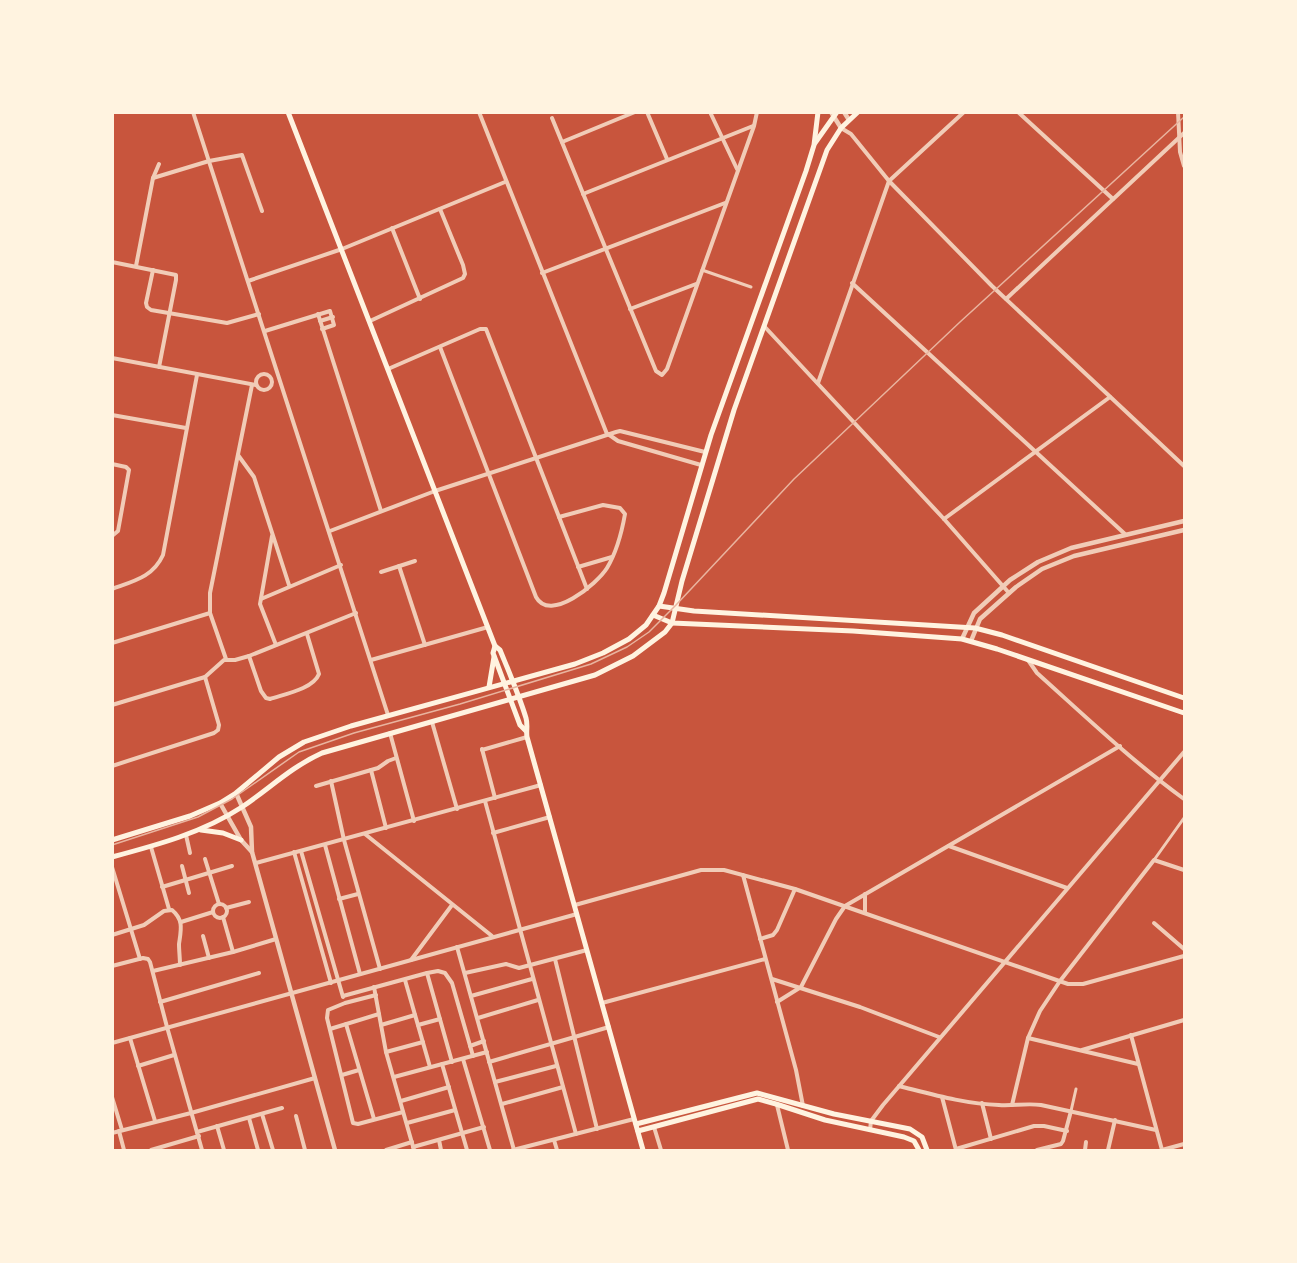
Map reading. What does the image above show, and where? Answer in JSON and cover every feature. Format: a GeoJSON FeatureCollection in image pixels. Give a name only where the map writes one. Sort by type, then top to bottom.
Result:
{"type":"FeatureCollection","features":[{"type":"Feature","properties":{"kind":"main road"},"geometry":{"type":"LineString","coordinates":[[288,112],[495,646],[489,687]]}},
{"type":"Feature","properties":{"kind":"main road"},"geometry":{"type":"LineString","coordinates":[[112,840],[190,816],[220,803],[236,793],[279,757],[304,742],[388,715],[575,663],[611,649],[629,639],[646,625],[659,606],[705,453],[814,145],[818,112]]}},
{"type":"Feature","properties":{"kind":"main road"},"geometry":{"type":"LineString","coordinates":[[112,857],[199,830],[243,807],[304,761],[335,748],[583,679],[633,656],[665,632],[672,624],[719,458],[828,150],[842,128],[858,112]]}},
{"type":"Feature","properties":{"kind":"main road"},"geometry":{"type":"LineString","coordinates":[[814,145],[834,114]]}},
{"type":"Feature","properties":{"kind":"main road"},"geometry":{"type":"LineString","coordinates":[[659,606],[675,609],[975,628],[1002,635],[1185,698]]}},
{"type":"Feature","properties":{"kind":"main road"},"geometry":{"type":"LineString","coordinates":[[653,615],[672,624],[853,631],[962,639],[1185,713]]}},
{"type":"Feature","properties":{"kind":"main road"},"geometry":{"type":"LineString","coordinates":[[495,646],[500,650],[527,722],[527,734],[643,1150]]}},
{"type":"Feature","properties":{"kind":"main road"},"geometry":{"type":"LineString","coordinates":[[494,655],[519,725],[527,734]]}},
{"type":"Feature","properties":{"kind":"main road"},"geometry":{"type":"LineString","coordinates":[[199,830],[223,833],[241,840]]}},
{"type":"Feature","properties":{"kind":"main road"},"geometry":{"type":"LineString","coordinates":[[635,1121],[757,1093],[834,1114],[900,1126],[920,1134],[927,1150]]}},
{"type":"Feature","properties":{"kind":"main road"},"geometry":{"type":"LineString","coordinates":[[638,1131],[754,1100],[898,1136],[914,1141],[920,1150]]}},
{"type":"Feature","properties":{"kind":"street"},"geometry":{"type":"LineString","coordinates":[[193,112],[388,715]]}},
{"type":"Feature","properties":{"kind":"street"},"geometry":{"type":"LineString","coordinates":[[479,112],[607,434],[618,441],[701,465]]}},
{"type":"Feature","properties":{"kind":"street"},"geometry":{"type":"LineString","coordinates":[[562,142],[635,112]]}},
{"type":"Feature","properties":{"kind":"street"},"geometry":{"type":"LineString","coordinates":[[648,112],[667,159]]}},
{"type":"Feature","properties":{"kind":"street"},"geometry":{"type":"LineString","coordinates":[[710,112],[738,170]]}},
{"type":"Feature","properties":{"kind":"street"},"geometry":{"type":"LineString","coordinates":[[552,118],[656,371],[662,375],[667,369],[757,112]]}},
{"type":"Feature","properties":{"kind":"street"},"geometry":{"type":"LineString","coordinates":[[843,112],[849,120],[851,134]]}},
{"type":"Feature","properties":{"kind":"street"},"geometry":{"type":"LineString","coordinates":[[818,383],[889,182],[964,112]]}},
{"type":"Feature","properties":{"kind":"street"},"geometry":{"type":"LineString","coordinates":[[1018,112],[1113,199]]}},
{"type":"Feature","properties":{"kind":"street"},"geometry":{"type":"LineString","coordinates":[[1178,112],[1179,138],[1185,166]]}},
{"type":"Feature","properties":{"kind":"street"},"geometry":{"type":"LineString","coordinates":[[834,114],[842,128],[851,134],[889,182],[1006,299],[1185,466]]}},
{"type":"Feature","properties":{"kind":"street"},"geometry":{"type":"LineString","coordinates":[[583,194],[754,126]]}},
{"type":"Feature","properties":{"kind":"street"},"geometry":{"type":"LineString","coordinates":[[1006,299],[1185,133]]}},
{"type":"Feature","properties":{"kind":"street"},"geometry":{"type":"LineString","coordinates":[[153,178],[209,161],[242,155],[262,211]]}},
{"type":"Feature","properties":{"kind":"street"},"geometry":{"type":"LineString","coordinates":[[136,266],[153,178],[159,164]]}},
{"type":"Feature","properties":{"kind":"street"},"geometry":{"type":"LineString","coordinates":[[248,281],[342,249],[505,182]]}},
{"type":"Feature","properties":{"kind":"street"},"geometry":{"type":"LineString","coordinates":[[542,273],[725,202]]}},
{"type":"Feature","properties":{"kind":"street"},"geometry":{"type":"LineString","coordinates":[[370,321],[460,281],[465,274],[440,209]]}},
{"type":"Feature","properties":{"kind":"street"},"geometry":{"type":"LineString","coordinates":[[392,228],[420,299]]}},
{"type":"Feature","properties":{"kind":"street"},"geometry":{"type":"LineString","coordinates":[[112,262],[176,275],[159,368]]}},
{"type":"Feature","properties":{"kind":"street"},"geometry":{"type":"LineString","coordinates":[[153,270],[147,308],[151,310],[227,322],[259,314]]}},
{"type":"Feature","properties":{"kind":"street"},"geometry":{"type":"LineString","coordinates":[[702,270],[751,287]]}},
{"type":"Feature","properties":{"kind":"street"},"geometry":{"type":"LineString","coordinates":[[852,283],[1126,535]]}},
{"type":"Feature","properties":{"kind":"street"},"geometry":{"type":"LineString","coordinates":[[630,309],[696,284]]}},
{"type":"Feature","properties":{"kind":"street"},"geometry":{"type":"LineString","coordinates":[[265,331],[329,311],[334,325],[322,329]]}},
{"type":"Feature","properties":{"kind":"street"},"geometry":{"type":"LineString","coordinates":[[318,314],[381,511]]}},
{"type":"Feature","properties":{"kind":"street"},"geometry":{"type":"LineString","coordinates":[[320,321],[333,317]]}},
{"type":"Feature","properties":{"kind":"street"},"geometry":{"type":"LineString","coordinates":[[764,326],[945,519],[1009,592]]}},
{"type":"Feature","properties":{"kind":"street"},"geometry":{"type":"LineString","coordinates":[[388,369],[480,329],[486,329],[587,589]]}},
{"type":"Feature","properties":{"kind":"street"},"geometry":{"type":"LineString","coordinates":[[440,346],[539,602],[544,606],[552,607],[587,589],[600,577],[612,557],[625,517],[623,510],[603,505],[559,517]]}},
{"type":"Feature","properties":{"kind":"street"},"geometry":{"type":"LineString","coordinates":[[112,358],[254,385],[261,390],[268,390],[272,380]]}},
{"type":"Feature","properties":{"kind":"street"},"geometry":{"type":"LineString","coordinates":[[112,589],[142,579],[159,564],[165,545],[197,375]]}},
{"type":"Feature","properties":{"kind":"street"},"geometry":{"type":"LineString","coordinates":[[226,659],[210,613],[212,582],[254,385],[260,375],[267,375],[272,380]]}},
{"type":"Feature","properties":{"kind":"street"},"geometry":{"type":"LineString","coordinates":[[272,380],[279,377]]}},
{"type":"Feature","properties":{"kind":"street"},"geometry":{"type":"LineString","coordinates":[[945,519],[1110,397]]}},
{"type":"Feature","properties":{"kind":"street"},"geometry":{"type":"LineString","coordinates":[[112,415],[186,428]]}},
{"type":"Feature","properties":{"kind":"street"},"geometry":{"type":"LineString","coordinates":[[330,531],[435,491],[620,431],[705,453]]}},
{"type":"Feature","properties":{"kind":"street"},"geometry":{"type":"LineString","coordinates":[[238,454],[254,477],[289,585]]}},
{"type":"Feature","properties":{"kind":"street"},"geometry":{"type":"LineString","coordinates":[[112,464],[126,467],[129,470],[118,531],[112,536]]}},
{"type":"Feature","properties":{"kind":"street"},"geometry":{"type":"LineString","coordinates":[[962,639],[974,613],[1004,586],[1033,565],[1060,552],[1185,521]]}},
{"type":"Feature","properties":{"kind":"street"},"geometry":{"type":"LineString","coordinates":[[971,641],[980,619],[1009,592],[1032,575],[1063,560],[1185,530]]}},
{"type":"Feature","properties":{"kind":"street"},"geometry":{"type":"LineString","coordinates":[[273,534],[260,599],[262,613],[276,645]]}},
{"type":"Feature","properties":{"kind":"street"},"geometry":{"type":"LineString","coordinates":[[578,567],[612,557]]}},
{"type":"Feature","properties":{"kind":"street"},"geometry":{"type":"LineString","coordinates":[[381,572],[415,561]]}},
{"type":"Feature","properties":{"kind":"street"},"geometry":{"type":"LineString","coordinates":[[260,599],[340,565]]}},
{"type":"Feature","properties":{"kind":"street"},"geometry":{"type":"LineString","coordinates":[[399,566],[425,645]]}},
{"type":"Feature","properties":{"kind":"street"},"geometry":{"type":"LineString","coordinates":[[112,643],[210,613]]}},
{"type":"Feature","properties":{"kind":"street"},"geometry":{"type":"LineString","coordinates":[[112,705],[205,677],[221,661],[249,656],[356,613]]}},
{"type":"Feature","properties":{"kind":"street"},"geometry":{"type":"LineString","coordinates":[[371,660],[488,627]]}},
{"type":"Feature","properties":{"kind":"street"},"geometry":{"type":"LineString","coordinates":[[249,656],[261,691],[266,698],[270,699],[310,684],[318,678],[319,674],[307,634]]}},
{"type":"Feature","properties":{"kind":"street"},"geometry":{"type":"LineString","coordinates":[[1028,660],[1037,673],[1160,781],[1185,799]]}},
{"type":"Feature","properties":{"kind":"street"},"geometry":{"type":"LineString","coordinates":[[112,766],[214,734],[219,725],[205,677]]}},
{"type":"Feature","properties":{"kind":"street"},"geometry":{"type":"LineString","coordinates":[[432,722],[457,809]]}},
{"type":"Feature","properties":{"kind":"street"},"geometry":{"type":"LineString","coordinates":[[390,733],[414,821]]}},
{"type":"Feature","properties":{"kind":"street"},"geometry":{"type":"LineString","coordinates":[[495,798],[482,750],[527,734]]}},
{"type":"Feature","properties":{"kind":"street"},"geometry":{"type":"LineString","coordinates":[[777,1002],[801,987],[845,906],[1120,746]]}},
{"type":"Feature","properties":{"kind":"street"},"geometry":{"type":"LineString","coordinates":[[870,1130],[872,1121],[939,1037],[1185,752]]}},
{"type":"Feature","properties":{"kind":"street"},"geometry":{"type":"LineString","coordinates":[[316,786],[378,768],[396,758]]}},
{"type":"Feature","properties":{"kind":"street"},"geometry":{"type":"LineString","coordinates":[[371,770],[386,828]]}},
{"type":"Feature","properties":{"kind":"street"},"geometry":{"type":"LineString","coordinates":[[331,781],[358,894],[380,969]]}},
{"type":"Feature","properties":{"kind":"street"},"geometry":{"type":"LineString","coordinates":[[256,863],[541,785]]}},
{"type":"Feature","properties":{"kind":"street"},"geometry":{"type":"LineString","coordinates":[[236,793],[251,827],[252,852],[334,1150]]}},
{"type":"Feature","properties":{"kind":"street"},"geometry":{"type":"LineString","coordinates":[[484,801],[576,1134]]}},
{"type":"Feature","properties":{"kind":"street"},"geometry":{"type":"LineString","coordinates":[[220,803],[241,840],[252,852]]}},
{"type":"Feature","properties":{"kind":"street"},"geometry":{"type":"LineString","coordinates":[[493,833],[550,817]]}},
{"type":"Feature","properties":{"kind":"street"},"geometry":{"type":"LineString","coordinates":[[1012,1105],[1028,1038],[1040,1011],[1059,981],[1185,818]]}},
{"type":"Feature","properties":{"kind":"street"},"geometry":{"type":"LineString","coordinates":[[364,834],[493,937]]}},
{"type":"Feature","properties":{"kind":"street"},"geometry":{"type":"LineString","coordinates":[[186,835],[190,853]]}},
{"type":"Feature","properties":{"kind":"street"},"geometry":{"type":"LineString","coordinates":[[325,845],[360,974]]}},
{"type":"Feature","properties":{"kind":"street"},"geometry":{"type":"LineString","coordinates":[[151,846],[169,909],[178,915],[181,922],[180,965]]}},
{"type":"Feature","properties":{"kind":"street"},"geometry":{"type":"LineString","coordinates":[[949,846],[1067,888]]}},
{"type":"Feature","properties":{"kind":"street"},"geometry":{"type":"LineString","coordinates":[[301,851],[345,1003]]}},
{"type":"Feature","properties":{"kind":"street"},"geometry":{"type":"LineString","coordinates":[[294,852],[331,982]]}},
{"type":"Feature","properties":{"kind":"street"},"geometry":{"type":"LineString","coordinates":[[205,859],[219,904],[226,908],[249,902]]}},
{"type":"Feature","properties":{"kind":"street"},"geometry":{"type":"LineString","coordinates":[[1154,860],[1185,870]]}},
{"type":"Feature","properties":{"kind":"street"},"geometry":{"type":"LineString","coordinates":[[182,866],[189,893]]}},
{"type":"Feature","properties":{"kind":"street"},"geometry":{"type":"LineString","coordinates":[[162,887],[232,866]]}},
{"type":"Feature","properties":{"kind":"street"},"geometry":{"type":"LineString","coordinates":[[112,867],[140,959]]}},
{"type":"Feature","properties":{"kind":"street"},"geometry":{"type":"LineString","coordinates":[[574,905],[701,870],[716,869],[795,889],[1068,984],[1083,984],[1185,956]]}},
{"type":"Feature","properties":{"kind":"street"},"geometry":{"type":"LineString","coordinates":[[743,875],[801,1091],[803,1106],[801,1113]]}},
{"type":"Feature","properties":{"kind":"street"},"geometry":{"type":"LineString","coordinates":[[759,939],[775,933],[795,889]]}},
{"type":"Feature","properties":{"kind":"street"},"geometry":{"type":"LineString","coordinates":[[865,893],[865,913]]}},
{"type":"Feature","properties":{"kind":"street"},"geometry":{"type":"LineString","coordinates":[[339,899],[358,894]]}},
{"type":"Feature","properties":{"kind":"street"},"geometry":{"type":"LineString","coordinates":[[181,922],[213,912],[219,904]]}},
{"type":"Feature","properties":{"kind":"street"},"geometry":{"type":"LineString","coordinates":[[410,961],[452,905]]}},
{"type":"Feature","properties":{"kind":"street"},"geometry":{"type":"LineString","coordinates":[[226,908],[223,917],[233,952]]}},
{"type":"Feature","properties":{"kind":"street"},"geometry":{"type":"LineString","coordinates":[[112,935],[144,925],[169,909]]}},
{"type":"Feature","properties":{"kind":"street"},"geometry":{"type":"LineString","coordinates":[[213,912],[216,916],[223,917]]}},
{"type":"Feature","properties":{"kind":"street"},"geometry":{"type":"LineString","coordinates":[[112,1042],[577,914]]}},
{"type":"Feature","properties":{"kind":"street"},"geometry":{"type":"LineString","coordinates":[[1154,923],[1185,949]]}},
{"type":"Feature","properties":{"kind":"street"},"geometry":{"type":"LineString","coordinates":[[203,936],[209,958]]}},
{"type":"Feature","properties":{"kind":"street"},"geometry":{"type":"LineString","coordinates":[[319,939],[325,937]]}},
{"type":"Feature","properties":{"kind":"street"},"geometry":{"type":"LineString","coordinates":[[153,971],[276,939]]}},
{"type":"Feature","properties":{"kind":"street"},"geometry":{"type":"LineString","coordinates":[[457,947],[513,1150],[635,1121]]}},
{"type":"Feature","properties":{"kind":"street"},"geometry":{"type":"LineString","coordinates":[[465,973],[506,964],[517,968],[528,966],[587,950]]}},
{"type":"Feature","properties":{"kind":"street"},"geometry":{"type":"LineString","coordinates":[[555,958],[597,1129]]}},
{"type":"Feature","properties":{"kind":"street"},"geometry":{"type":"LineString","coordinates":[[112,966],[148,959],[202,1150]]}},
{"type":"Feature","properties":{"kind":"street"},"geometry":{"type":"LineString","coordinates":[[602,1003],[765,959]]}},
{"type":"Feature","properties":{"kind":"street"},"geometry":{"type":"LineString","coordinates":[[343,996],[427,973],[441,972],[449,977],[473,1056]]}},
{"type":"Feature","properties":{"kind":"street"},"geometry":{"type":"LineString","coordinates":[[160,1002],[260,973]]}},
{"type":"Feature","properties":{"kind":"street"},"geometry":{"type":"LineString","coordinates":[[427,973],[452,1062]]}},
{"type":"Feature","properties":{"kind":"street"},"geometry":{"type":"LineString","coordinates":[[471,996],[532,979]]}},
{"type":"Feature","properties":{"kind":"street"},"geometry":{"type":"LineString","coordinates":[[772,979],[860,1007],[939,1037]]}},
{"type":"Feature","properties":{"kind":"street"},"geometry":{"type":"LineString","coordinates":[[405,980],[430,1067]]}},
{"type":"Feature","properties":{"kind":"street"},"geometry":{"type":"LineString","coordinates":[[374,987],[386,1052],[413,1146]]}},
{"type":"Feature","properties":{"kind":"street"},"geometry":{"type":"LineString","coordinates":[[376,995],[328,1010],[327,1018],[353,1123],[403,1112]]}},
{"type":"Feature","properties":{"kind":"street"},"geometry":{"type":"LineString","coordinates":[[478,1018],[538,1000]]}},
{"type":"Feature","properties":{"kind":"street"},"geometry":{"type":"LineString","coordinates":[[330,1029],[379,1014]]}},
{"type":"Feature","properties":{"kind":"street"},"geometry":{"type":"LineString","coordinates":[[381,1025],[415,1015]]}},
{"type":"Feature","properties":{"kind":"street"},"geometry":{"type":"LineString","coordinates":[[418,1025],[440,1019]]}},
{"type":"Feature","properties":{"kind":"street"},"geometry":{"type":"LineString","coordinates":[[1081,1050],[1185,1020]]}},
{"type":"Feature","properties":{"kind":"street"},"geometry":{"type":"LineString","coordinates":[[346,1024],[374,1119]]}},
{"type":"Feature","properties":{"kind":"street"},"geometry":{"type":"LineString","coordinates":[[489,1062],[609,1027]]}},
{"type":"Feature","properties":{"kind":"street"},"geometry":{"type":"LineString","coordinates":[[1131,1035],[1162,1150],[1185,1144]]}},
{"type":"Feature","properties":{"kind":"street"},"geometry":{"type":"LineString","coordinates":[[130,1038],[155,1121]]}},
{"type":"Feature","properties":{"kind":"street"},"geometry":{"type":"LineString","coordinates":[[1028,1038],[1138,1064]]}},
{"type":"Feature","properties":{"kind":"street"},"geometry":{"type":"LineString","coordinates":[[470,1046],[484,1041]]}},
{"type":"Feature","properties":{"kind":"street"},"geometry":{"type":"LineString","coordinates":[[386,1052],[423,1042]]}},
{"type":"Feature","properties":{"kind":"street"},"geometry":{"type":"LineString","coordinates":[[394,1077],[487,1052]]}},
{"type":"Feature","properties":{"kind":"street"},"geometry":{"type":"LineString","coordinates":[[138,1066],[174,1054]]}},
{"type":"Feature","properties":{"kind":"street"},"geometry":{"type":"LineString","coordinates":[[463,1059],[490,1150]]}},
{"type":"Feature","properties":{"kind":"street"},"geometry":{"type":"LineString","coordinates":[[442,1064],[467,1150]]}},
{"type":"Feature","properties":{"kind":"street"},"geometry":{"type":"LineString","coordinates":[[495,1082],[556,1066]]}},
{"type":"Feature","properties":{"kind":"street"},"geometry":{"type":"LineString","coordinates":[[342,1075],[359,1070]]}},
{"type":"Feature","properties":{"kind":"street"},"geometry":{"type":"LineString","coordinates":[[112,1133],[315,1078]]}},
{"type":"Feature","properties":{"kind":"street"},"geometry":{"type":"LineString","coordinates":[[899,1086],[942,1097],[982,1103],[1012,1105],[1028,1103],[1071,1110],[1156,1130]]}},
{"type":"Feature","properties":{"kind":"street"},"geometry":{"type":"LineString","coordinates":[[401,1101],[449,1087]]}},
{"type":"Feature","properties":{"kind":"street"},"geometry":{"type":"LineString","coordinates":[[502,1104],[562,1087]]}},
{"type":"Feature","properties":{"kind":"street"},"geometry":{"type":"LineString","coordinates":[[1037,1150],[1061,1144],[1067,1131],[1076,1089]]}},
{"type":"Feature","properties":{"kind":"street"},"geometry":{"type":"LineString","coordinates":[[112,1097],[123,1150]]}},
{"type":"Feature","properties":{"kind":"street"},"geometry":{"type":"LineString","coordinates":[[942,1097],[956,1150],[1039,1125],[1067,1131]]}},
{"type":"Feature","properties":{"kind":"street"},"geometry":{"type":"LineString","coordinates":[[982,1103],[991,1139]]}},
{"type":"Feature","properties":{"kind":"street"},"geometry":{"type":"LineString","coordinates":[[776,1104],[788,1150]]}},
{"type":"Feature","properties":{"kind":"street"},"geometry":{"type":"LineString","coordinates":[[151,1150],[160,1149],[217,1126],[282,1108]]}},
{"type":"Feature","properties":{"kind":"street"},"geometry":{"type":"LineString","coordinates":[[406,1123],[455,1110]]}},
{"type":"Feature","properties":{"kind":"street"},"geometry":{"type":"LineString","coordinates":[[262,1114],[273,1150]]}},
{"type":"Feature","properties":{"kind":"street"},"geometry":{"type":"LineString","coordinates":[[296,1116],[305,1150]]}},
{"type":"Feature","properties":{"kind":"street"},"geometry":{"type":"LineString","coordinates":[[249,1118],[258,1150]]}},
{"type":"Feature","properties":{"kind":"street"},"geometry":{"type":"LineString","coordinates":[[1108,1150],[1115,1120]]}},
{"type":"Feature","properties":{"kind":"street"},"geometry":{"type":"LineString","coordinates":[[217,1126],[224,1150]]}},
{"type":"Feature","properties":{"kind":"street"},"geometry":{"type":"LineString","coordinates":[[386,1150],[413,1146],[484,1127]]}},
{"type":"Feature","properties":{"kind":"street"},"geometry":{"type":"LineString","coordinates":[[654,1127],[661,1150]]}},
{"type":"Feature","properties":{"kind":"street"},"geometry":{"type":"LineString","coordinates":[[439,1139],[441,1150]]}},
{"type":"Feature","properties":{"kind":"street"},"geometry":{"type":"LineString","coordinates":[[554,1140],[557,1150]]}},
{"type":"Feature","properties":{"kind":"street"},"geometry":{"type":"LineString","coordinates":[[1084,1150],[1086,1142]]}},
{"type":"Feature","properties":{"kind":"tram line"},"geometry":{"type":"LineString","coordinates":[[112,845],[198,817],[232,799],[299,752],[354,733],[591,664],[627,647],[649,632],[676,605],[794,479],[960,322],[1184,117]]}}]}
